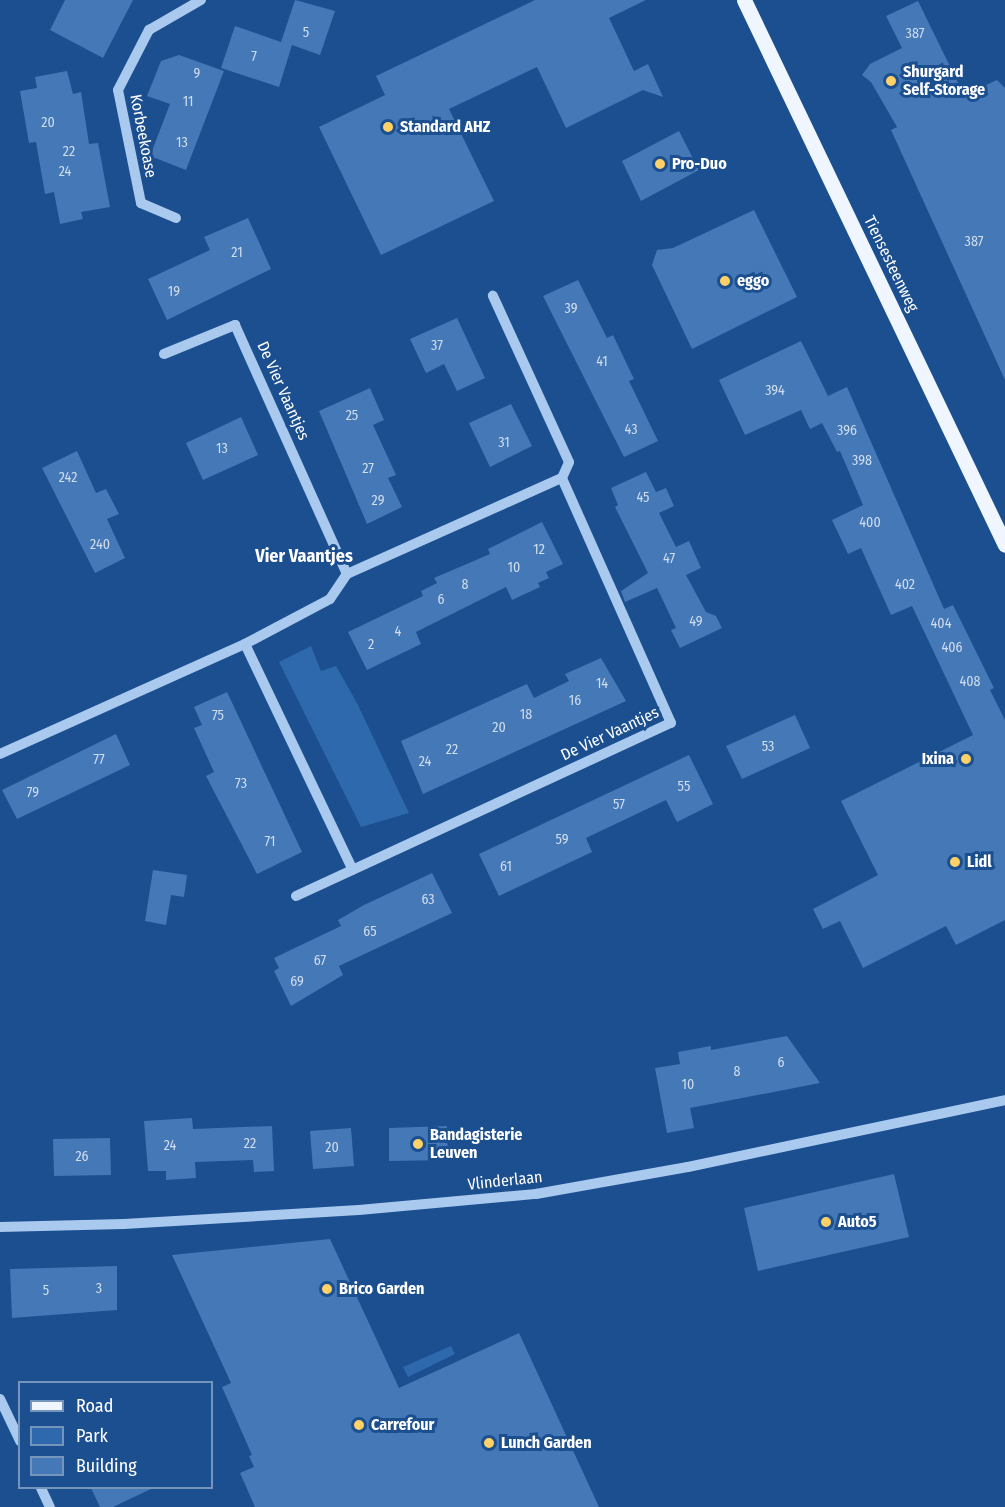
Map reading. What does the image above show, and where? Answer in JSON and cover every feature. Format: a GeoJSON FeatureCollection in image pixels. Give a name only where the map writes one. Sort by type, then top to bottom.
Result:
{"type":"FeatureCollection","features":[{"type":"Feature","properties":{"kind":"main road","name":"Tiensesteenweg"},"geometry":{"type":"LineString","coordinates":[[744,0],[1005,544]]}},
{"type":"Feature","properties":{"kind":"street","name":"Korbeekoase"},"geometry":{"type":"LineString","coordinates":[[176,218],[141,203],[118,90],[149,30],[201,0]]}},
{"type":"Feature","properties":{"kind":"street","name":"De Vier Vaantjes"},"geometry":{"type":"LineString","coordinates":[[296,896],[671,723],[562,478],[569,462],[493,296]]}},
{"type":"Feature","properties":{"kind":"street","name":"De Vier Vaantjes"},"geometry":{"type":"LineString","coordinates":[[164,354],[236,325],[348,574]]}},
{"type":"Feature","properties":{"kind":"street"},"geometry":{"type":"LineString","coordinates":[[0,754],[245,644],[330,599],[348,574],[562,478]]}},
{"type":"Feature","properties":{"kind":"street"},"geometry":{"type":"LineString","coordinates":[[245,644],[352,870]]}},
{"type":"Feature","properties":{"kind":"street","name":"Vlinderlaan"},"geometry":{"type":"LineString","coordinates":[[0,1227],[124,1224],[324,1212],[536,1194],[688,1167],[1005,1100]]}},
{"type":"Feature","properties":{"kind":"street"},"geometry":{"type":"LineString","coordinates":[[0,1399],[18,1437]]}},
{"type":"Feature","properties":{"kind":"street"},"geometry":{"type":"LineString","coordinates":[[41,1489],[50,1507]]}},
{"type":"Feature","properties":{"kind":"green space"},"geometry":{"type":"Polygon","coordinates":[[[311,646],[321,671],[336,666],[357,703],[409,813],[361,827],[279,662],[311,646]]]}},
{"type":"Feature","properties":{"kind":"green space"},"geometry":{"type":"Polygon","coordinates":[[[451,1346],[455,1354],[408,1377],[403,1367],[451,1346]]]}},
{"type":"Feature","properties":{"kind":"building"},"geometry":{"type":"Polygon","coordinates":[[[65,0],[133,0],[103,58],[50,30],[65,0]]]}},
{"type":"Feature","properties":{"kind":"building"},"geometry":{"type":"Polygon","coordinates":[[[295,0],[335,11],[320,55],[292,45],[279,87],[221,68],[235,26],[281,42],[295,0]]]}},
{"type":"Feature","properties":{"kind":"building","name":"Standard AHZ"},"geometry":{"type":"Polygon","coordinates":[[[535,0],[646,0],[609,18],[634,71],[648,64],[663,97],[643,90],[566,128],[537,67],[449,109],[494,201],[381,255],[319,127],[385,95],[376,76],[535,0]]]}},
{"type":"Feature","properties":{"kind":"building"},"geometry":{"type":"Polygon","coordinates":[[[918,1],[964,95],[997,80],[1005,88],[1005,380],[891,130],[897,127],[871,82],[862,75],[870,64],[902,48],[886,16],[918,1]]]}},
{"type":"Feature","properties":{"kind":"building"},"geometry":{"type":"Polygon","coordinates":[[[179,55],[224,71],[186,170],[150,156],[170,104],[147,96],[161,61],[179,55]]]}},
{"type":"Feature","properties":{"kind":"building"},"geometry":{"type":"Polygon","coordinates":[[[67,71],[73,94],[81,92],[89,144],[98,143],[110,207],[81,212],[83,219],[60,224],[54,192],[45,194],[36,142],[29,143],[20,91],[37,88],[35,77],[67,71]]]}},
{"type":"Feature","properties":{"kind":"building","name":"Pro-Duo"},"geometry":{"type":"Polygon","coordinates":[[[679,131],[699,170],[641,201],[622,161],[679,131]]]}},
{"type":"Feature","properties":{"kind":"building","name":"eggo"},"geometry":{"type":"Polygon","coordinates":[[[754,210],[797,297],[692,349],[652,265],[657,250],[673,248],[754,210]]]}},
{"type":"Feature","properties":{"kind":"building"},"geometry":{"type":"Polygon","coordinates":[[[248,218],[271,269],[167,320],[148,279],[210,250],[204,237],[248,218]]]}},
{"type":"Feature","properties":{"kind":"building"},"geometry":{"type":"Polygon","coordinates":[[[578,280],[607,338],[613,335],[634,379],[629,381],[658,441],[624,457],[543,296],[578,280]]]}},
{"type":"Feature","properties":{"kind":"building"},"geometry":{"type":"Polygon","coordinates":[[[457,318],[485,378],[457,391],[444,364],[426,373],[410,339],[457,318]]]}},
{"type":"Feature","properties":{"kind":"building"},"geometry":{"type":"Polygon","coordinates":[[[801,341],[828,396],[847,387],[944,609],[953,605],[994,688],[990,690],[1005,720],[1005,920],[956,945],[946,926],[863,968],[840,921],[823,929],[813,909],[878,875],[841,801],[973,735],[912,606],[891,615],[861,548],[848,554],[832,520],[863,505],[840,451],[837,452],[822,423],[810,429],[801,410],[745,435],[719,380],[801,341]]]}},
{"type":"Feature","properties":{"kind":"building"},"geometry":{"type":"Polygon","coordinates":[[[370,388],[384,420],[373,425],[396,475],[388,478],[402,507],[367,524],[319,411],[370,388]]]}},
{"type":"Feature","properties":{"kind":"building"},"geometry":{"type":"Polygon","coordinates":[[[511,404],[532,446],[490,467],[469,423],[511,404]]]}},
{"type":"Feature","properties":{"kind":"building"},"geometry":{"type":"Polygon","coordinates":[[[241,417],[258,455],[203,480],[186,443],[241,417]]]}},
{"type":"Feature","properties":{"kind":"building"},"geometry":{"type":"Polygon","coordinates":[[[77,451],[96,493],[106,489],[119,514],[107,519],[125,558],[95,573],[42,468],[77,451]]]}},
{"type":"Feature","properties":{"kind":"building"},"geometry":{"type":"Polygon","coordinates":[[[646,472],[656,492],[666,488],[674,506],[659,513],[676,547],[689,541],[701,568],[686,575],[706,612],[716,616],[722,628],[680,648],[671,630],[676,628],[657,588],[625,602],[621,591],[648,573],[615,507],[618,505],[611,488],[646,472]]]}},
{"type":"Feature","properties":{"kind":"building"},"geometry":{"type":"Polygon","coordinates":[[[542,522],[563,564],[546,572],[549,578],[538,583],[540,587],[512,600],[506,587],[416,632],[421,644],[367,670],[348,632],[423,596],[421,591],[437,583],[434,578],[490,554],[488,549],[542,522]]]}},
{"type":"Feature","properties":{"kind":"building"},"geometry":{"type":"Polygon","coordinates":[[[601,658],[626,701],[423,794],[401,741],[527,684],[534,698],[569,681],[565,674],[601,658]]]}},
{"type":"Feature","properties":{"kind":"building"},"geometry":{"type":"Polygon","coordinates":[[[227,692],[302,852],[257,874],[206,776],[214,772],[194,728],[202,725],[194,707],[227,692]]]}},
{"type":"Feature","properties":{"kind":"building"},"geometry":{"type":"Polygon","coordinates":[[[795,715],[810,748],[742,779],[726,746],[795,715]]]}},
{"type":"Feature","properties":{"kind":"building"},"geometry":{"type":"Polygon","coordinates":[[[116,734],[130,765],[17,819],[2,790],[116,734]]]}},
{"type":"Feature","properties":{"kind":"building"},"geometry":{"type":"Polygon","coordinates":[[[689,755],[713,804],[677,822],[666,800],[586,838],[592,852],[499,896],[479,854],[689,755]]]}},
{"type":"Feature","properties":{"kind":"building"},"geometry":{"type":"Polygon","coordinates":[[[153,870],[187,875],[184,897],[171,895],[166,925],[145,921],[153,870]]]}},
{"type":"Feature","properties":{"kind":"building"},"geometry":{"type":"Polygon","coordinates":[[[432,873],[452,913],[339,966],[343,975],[291,1006],[274,971],[279,968],[274,958],[341,926],[338,920],[364,905],[432,873]]]}},
{"type":"Feature","properties":{"kind":"building"},"geometry":{"type":"Polygon","coordinates":[[[787,1036],[820,1083],[690,1108],[694,1128],[667,1133],[655,1068],[680,1064],[678,1052],[711,1046],[711,1050],[787,1036]]]}},
{"type":"Feature","properties":{"kind":"building"},"geometry":{"type":"Polygon","coordinates":[[[192,1118],[193,1129],[272,1126],[274,1171],[254,1172],[253,1160],[195,1162],[196,1178],[166,1180],[166,1171],[148,1171],[144,1121],[192,1118]]]}},
{"type":"Feature","properties":{"kind":"building","name":"Bandagisterie Leuven"},"geometry":{"type":"Polygon","coordinates":[[[447,1126],[448,1160],[389,1161],[389,1128],[447,1126]]]}},
{"type":"Feature","properties":{"kind":"building"},"geometry":{"type":"Polygon","coordinates":[[[351,1128],[354,1166],[313,1169],[310,1131],[351,1128]]]}},
{"type":"Feature","properties":{"kind":"building"},"geometry":{"type":"Polygon","coordinates":[[[110,1138],[111,1175],[54,1176],[53,1139],[110,1138]]]}},
{"type":"Feature","properties":{"kind":"building","name":"Auto5"},"geometry":{"type":"Polygon","coordinates":[[[894,1174],[909,1237],[758,1271],[744,1208],[894,1174]]]}},
{"type":"Feature","properties":{"kind":"building"},"geometry":{"type":"Polygon","coordinates":[[[330,1239],[399,1388],[519,1333],[599,1507],[255,1507],[240,1473],[254,1467],[249,1456],[252,1455],[222,1387],[231,1383],[172,1255],[330,1239]]]}},
{"type":"Feature","properties":{"kind":"building"},"geometry":{"type":"Polygon","coordinates":[[[117,1266],[117,1310],[12,1318],[10,1269],[117,1266]]]}},
{"type":"Feature","properties":{"kind":"building"},"geometry":{"type":"Polygon","coordinates":[[[91,1489],[151,1489],[113,1507],[100,1507],[91,1489]]]}},
{"type":"Feature","properties":{"kind":"place","name":"Shurgard Self-Storage"},"geometry":{"type":"Point","coordinates":[891,81]}},
{"type":"Feature","properties":{"kind":"place","name":"Standard AHZ"},"geometry":{"type":"Point","coordinates":[388,127]}},
{"type":"Feature","properties":{"kind":"place","name":"Pro-Duo"},"geometry":{"type":"Point","coordinates":[660,164]}},
{"type":"Feature","properties":{"kind":"place","name":"eggo"},"geometry":{"type":"Point","coordinates":[725,281]}},
{"type":"Feature","properties":{"kind":"place","name":"Ixina"},"geometry":{"type":"Point","coordinates":[966,759]}},
{"type":"Feature","properties":{"kind":"place","name":"Lidl"},"geometry":{"type":"Point","coordinates":[955,862]}},
{"type":"Feature","properties":{"kind":"place","name":"Bandagisterie Leuven"},"geometry":{"type":"Point","coordinates":[418,1144]}},
{"type":"Feature","properties":{"kind":"place","name":"Auto5"},"geometry":{"type":"Point","coordinates":[826,1222]}},
{"type":"Feature","properties":{"kind":"place","name":"Brico Garden"},"geometry":{"type":"Point","coordinates":[327,1289]}},
{"type":"Feature","properties":{"kind":"place","name":"Carrefour"},"geometry":{"type":"Point","coordinates":[359,1425]}},
{"type":"Feature","properties":{"kind":"place","name":"Lunch Garden"},"geometry":{"type":"Point","coordinates":[489,1443]}},
{"type":"Feature","properties":{"kind":"district","name":"Vier Vaantjes"},"geometry":{"type":"Point","coordinates":[304,556]}}]}
